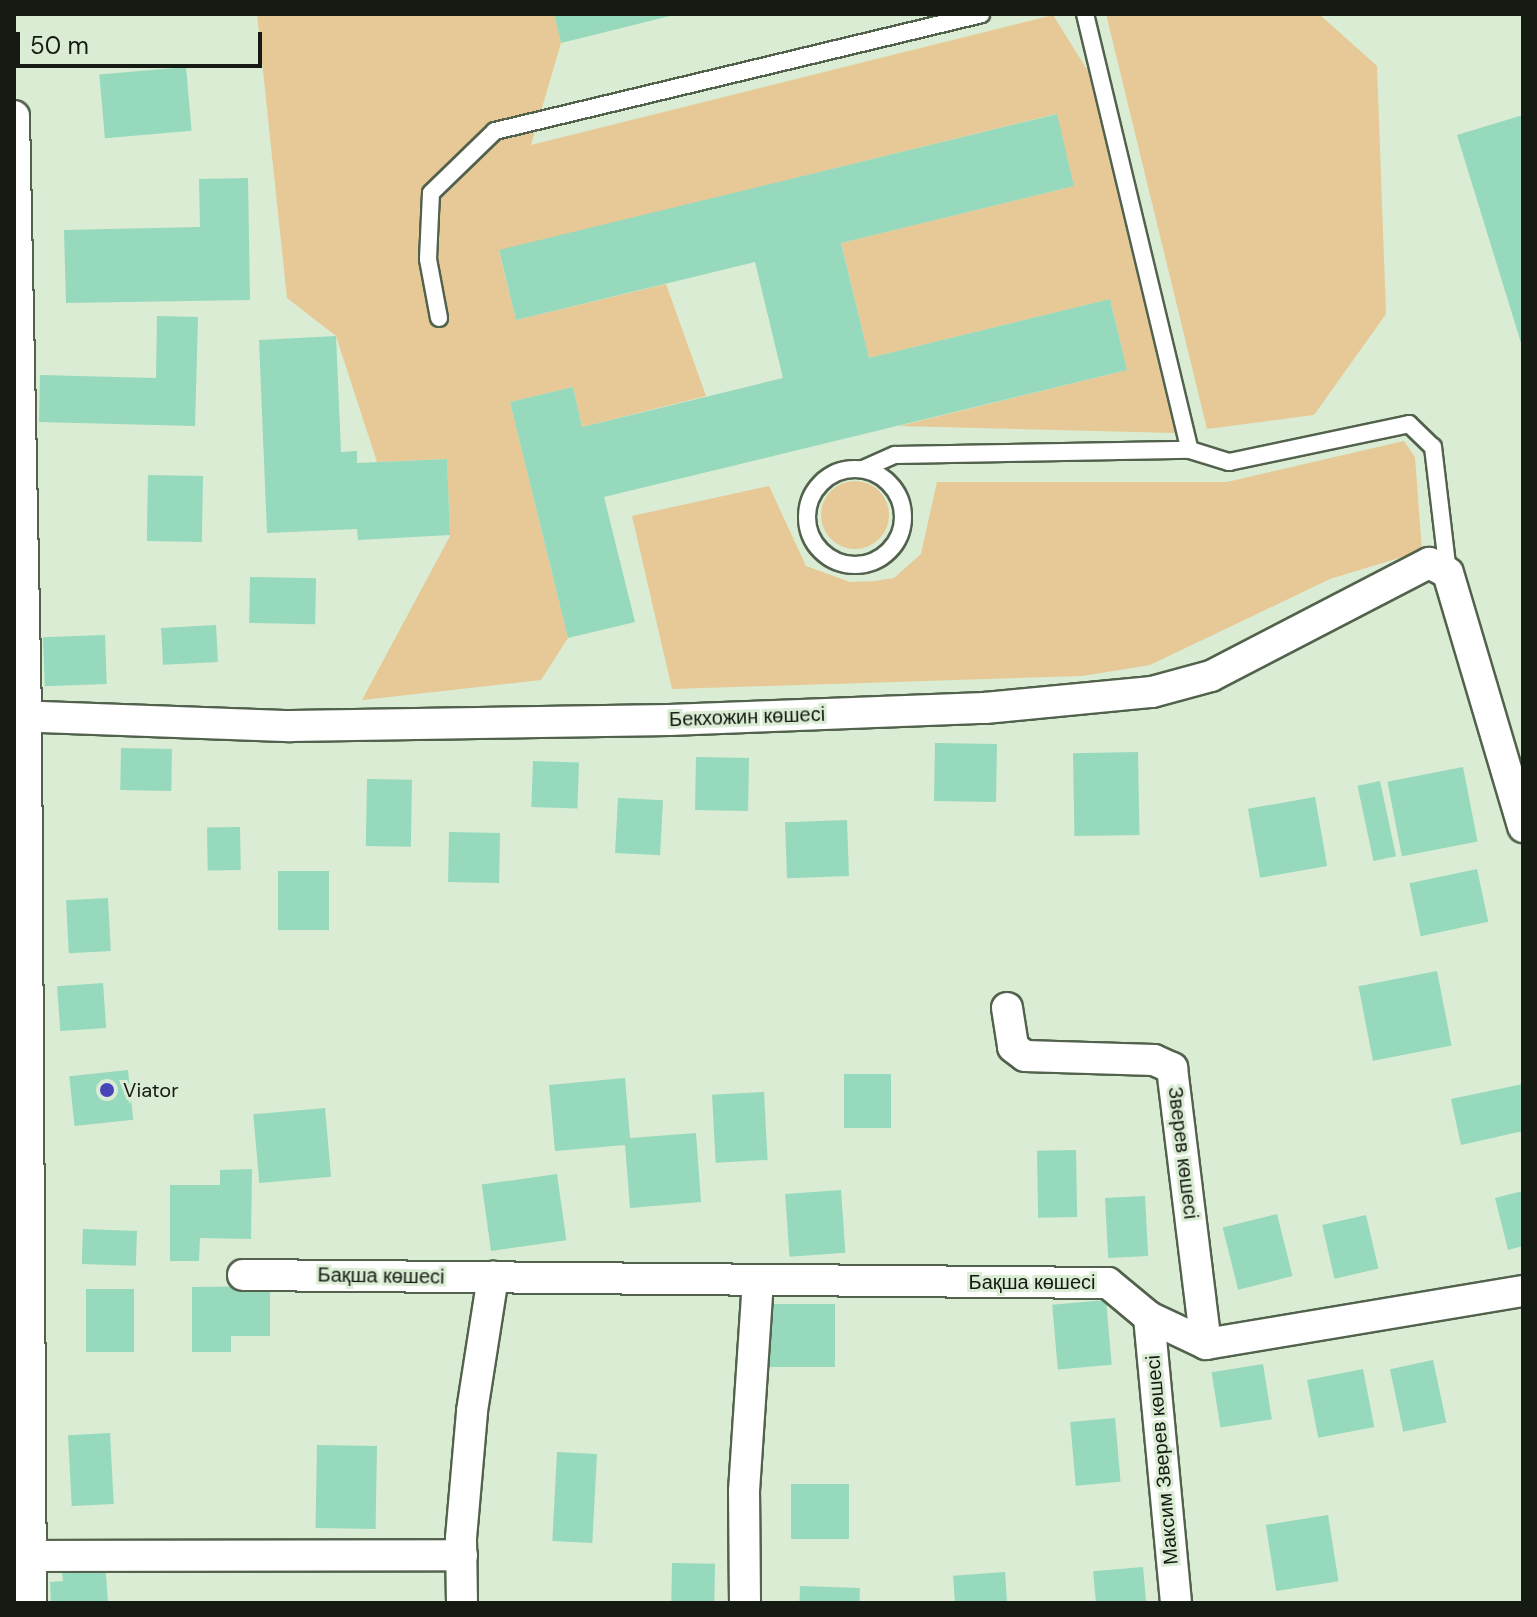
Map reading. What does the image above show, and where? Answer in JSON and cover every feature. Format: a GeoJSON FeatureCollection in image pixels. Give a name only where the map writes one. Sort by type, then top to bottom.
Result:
{"type":"FeatureCollection","features":[{"type":"Feature","properties":{"kind":"street"},"geometry":{"type":"LineString","coordinates":[[14,116],[21,1122],[31,1603]]}},
{"type":"Feature","properties":{"kind":"street","name":"Бекхожин көшесі"},"geometry":{"type":"LineString","coordinates":[[20,716],[291,726],[653,721],[985,708],[1137,693],[1211,676],[1429,563],[1448,573]]}},
{"type":"Feature","properties":{"kind":"street"},"geometry":{"type":"LineString","coordinates":[[1448,573],[1509,729],[1523,827]]}},
{"type":"Feature","properties":{"kind":"street","name":"Зверев көшесі"},"geometry":{"type":"LineString","coordinates":[[1007,1008],[1013,1047],[1025,1056],[1154,1060],[1172,1068],[1206,1344]]}},
{"type":"Feature","properties":{"kind":"street","name":"Бақша көшесі"},"geometry":{"type":"LineString","coordinates":[[243,1275],[1108,1283],[1149,1317],[1206,1344]]}},
{"type":"Feature","properties":{"kind":"street"},"geometry":{"type":"LineString","coordinates":[[462,1603],[462,1555],[472,1411],[493,1277]]}},
{"type":"Feature","properties":{"kind":"street"},"geometry":{"type":"LineString","coordinates":[[745,1603],[744,1491],[758,1282]]}},
{"type":"Feature","properties":{"kind":"street"},"geometry":{"type":"LineString","coordinates":[[1206,1344],[1523,1291]]}},
{"type":"Feature","properties":{"kind":"street","name":"Максим Зверев көшесі"},"geometry":{"type":"LineString","coordinates":[[1149,1317],[1176,1603]]}},
{"type":"Feature","properties":{"kind":"street"},"geometry":{"type":"LineString","coordinates":[[31,1556],[462,1555]]}},
{"type":"Feature","properties":{"kind":"lane"},"geometry":{"type":"LineString","coordinates":[[439,318],[428,259],[431,193],[495,131],[981,14]]}},
{"type":"Feature","properties":{"kind":"lane"},"geometry":{"type":"LineString","coordinates":[[1085,14],[1190,450]]}},
{"type":"Feature","properties":{"kind":"lane"},"geometry":{"type":"LineString","coordinates":[[863,469],[891,484],[903,513],[902,529],[889,549],[854,565],[825,554],[814,542],[807,513],[820,484],[832,475],[863,469],[895,455],[1190,450],[1229,462],[1409,424],[1433,447],[1448,573]]}},
{"type":"Feature","properties":{"kind":"shaded area"},"geometry":{"type":"Polygon","coordinates":[[[257,14],[554,14],[561,43],[531,145],[1053,15],[1088,71],[1175,433],[899,426],[1127,370],[1110,299],[869,358],[841,243],[1074,186],[1056,114],[499,251],[516,320],[666,284],[706,396],[582,427],[573,387],[510,402],[568,638],[541,680],[362,700],[450,536],[447,459],[377,462],[336,336],[287,298],[257,14]]]}},
{"type":"Feature","properties":{"kind":"shaded area"},"geometry":{"type":"Polygon","coordinates":[[[1106,14],[1319,14],[1377,66],[1386,314],[1314,415],[1207,429],[1106,14]]]}},
{"type":"Feature","properties":{"kind":"shaded area"},"geometry":{"type":"Polygon","coordinates":[[[1404,441],[1415,457],[1422,551],[1330,579],[1150,665],[1082,676],[672,689],[632,516],[769,486],[806,566],[850,582],[875,581],[894,578],[921,554],[937,482],[1227,482],[1404,441]]]}},
{"type":"Feature","properties":{"kind":"shaded area"},"geometry":{"type":"Polygon","coordinates":[[[855,481],[879,491],[889,515],[879,539],[855,549],[831,539],[821,515],[831,491],[855,481]]]}},
{"type":"Feature","properties":{"kind":"building"},"geometry":{"type":"Polygon","coordinates":[[[554,14],[674,14],[674,15],[561,43],[554,14]]]}},
{"type":"Feature","properties":{"kind":"building"},"geometry":{"type":"Polygon","coordinates":[[[186,67],[192,131],[105,138],[99,75],[186,67]]]}},
{"type":"Feature","properties":{"kind":"building"},"geometry":{"type":"Polygon","coordinates":[[[1057,114],[1074,186],[841,243],[869,358],[1110,299],[1127,370],[604,497],[635,622],[568,638],[510,402],[573,387],[582,427],[783,378],[755,262],[516,320],[499,250],[1057,114]]]}},
{"type":"Feature","properties":{"kind":"building"},"geometry":{"type":"Polygon","coordinates":[[[1523,115],[1523,346],[1522,346],[1457,135],[1523,115]]]}},
{"type":"Feature","properties":{"kind":"building"},"geometry":{"type":"Polygon","coordinates":[[[248,178],[250,300],[66,303],[64,230],[200,227],[199,179],[248,178]]]}},
{"type":"Feature","properties":{"kind":"building"},"geometry":{"type":"Polygon","coordinates":[[[157,316],[198,317],[195,426],[39,422],[40,375],[156,378],[157,316]]]}},
{"type":"Feature","properties":{"kind":"building"},"geometry":{"type":"Polygon","coordinates":[[[336,336],[341,452],[357,451],[357,463],[447,459],[450,535],[358,540],[357,529],[267,533],[259,340],[336,336]]]}},
{"type":"Feature","properties":{"kind":"building"},"geometry":{"type":"Polygon","coordinates":[[[148,475],[203,476],[202,542],[147,541],[148,475]]]}},
{"type":"Feature","properties":{"kind":"building"},"geometry":{"type":"Polygon","coordinates":[[[250,577],[316,578],[315,624],[249,623],[250,577]]]}},
{"type":"Feature","properties":{"kind":"building"},"geometry":{"type":"Polygon","coordinates":[[[216,625],[218,662],[163,665],[161,628],[216,625]]]}},
{"type":"Feature","properties":{"kind":"building"},"geometry":{"type":"Polygon","coordinates":[[[105,635],[107,684],[45,686],[43,637],[105,635]]]}},
{"type":"Feature","properties":{"kind":"building"},"geometry":{"type":"Polygon","coordinates":[[[935,743],[997,744],[996,802],[934,801],[935,743]]]}},
{"type":"Feature","properties":{"kind":"building"},"geometry":{"type":"Polygon","coordinates":[[[121,748],[172,749],[171,791],[120,790],[121,748]]]}},
{"type":"Feature","properties":{"kind":"building"},"geometry":{"type":"Polygon","coordinates":[[[1138,752],[1139,835],[1074,836],[1073,753],[1138,752]]]}},
{"type":"Feature","properties":{"kind":"building"},"geometry":{"type":"Polygon","coordinates":[[[696,757],[749,758],[748,811],[695,810],[696,757]]]}},
{"type":"Feature","properties":{"kind":"building"},"geometry":{"type":"Polygon","coordinates":[[[533,761],[579,763],[577,809],[531,807],[533,761]]]}},
{"type":"Feature","properties":{"kind":"building"},"geometry":{"type":"Polygon","coordinates":[[[1463,767],[1478,842],[1402,856],[1387,782],[1463,767]]]}},
{"type":"Feature","properties":{"kind":"building"},"geometry":{"type":"Polygon","coordinates":[[[367,779],[412,780],[411,847],[366,846],[367,779]]]}},
{"type":"Feature","properties":{"kind":"building"},"geometry":{"type":"Polygon","coordinates":[[[1380,781],[1396,856],[1374,861],[1358,786],[1380,781]]]}},
{"type":"Feature","properties":{"kind":"building"},"geometry":{"type":"Polygon","coordinates":[[[1315,797],[1327,866],[1260,878],[1248,809],[1315,797]]]}},
{"type":"Feature","properties":{"kind":"building"},"geometry":{"type":"Polygon","coordinates":[[[618,798],[663,800],[660,855],[615,853],[618,798]]]}},
{"type":"Feature","properties":{"kind":"building"},"geometry":{"type":"Polygon","coordinates":[[[847,820],[849,876],[787,878],[785,822],[847,820]]]}},
{"type":"Feature","properties":{"kind":"building"},"geometry":{"type":"Polygon","coordinates":[[[240,827],[241,870],[208,871],[207,828],[240,827]]]}},
{"type":"Feature","properties":{"kind":"building"},"geometry":{"type":"Polygon","coordinates":[[[449,832],[500,833],[499,883],[448,882],[449,832]]]}},
{"type":"Feature","properties":{"kind":"building"},"geometry":{"type":"Polygon","coordinates":[[[1477,869],[1488,922],[1421,936],[1410,883],[1477,869]]]}},
{"type":"Feature","properties":{"kind":"building"},"geometry":{"type":"Polygon","coordinates":[[[278,871],[329,871],[329,930],[278,930],[278,871]]]}},
{"type":"Feature","properties":{"kind":"building"},"geometry":{"type":"Polygon","coordinates":[[[108,898],[111,951],[69,953],[66,900],[108,898]]]}},
{"type":"Feature","properties":{"kind":"building"},"geometry":{"type":"Polygon","coordinates":[[[1437,971],[1452,1046],[1373,1061],[1358,986],[1437,971]]]}},
{"type":"Feature","properties":{"kind":"building"},"geometry":{"type":"Polygon","coordinates":[[[103,983],[106,1028],[60,1031],[57,986],[103,983]]]}},
{"type":"Feature","properties":{"kind":"building"},"geometry":{"type":"Polygon","coordinates":[[[128,1070],[133,1120],[75,1126],[69,1076],[128,1070]]]}},
{"type":"Feature","properties":{"kind":"building"},"geometry":{"type":"Polygon","coordinates":[[[844,1074],[891,1074],[891,1128],[844,1128],[844,1074]]]}},
{"type":"Feature","properties":{"kind":"building"},"geometry":{"type":"Polygon","coordinates":[[[625,1078],[630,1138],[696,1133],[701,1202],[630,1208],[625,1145],[555,1151],[549,1085],[625,1078]]]}},
{"type":"Feature","properties":{"kind":"building"},"geometry":{"type":"Polygon","coordinates":[[[1523,1084],[1523,1131],[1461,1145],[1451,1099],[1523,1084]]]}},
{"type":"Feature","properties":{"kind":"building"},"geometry":{"type":"Polygon","coordinates":[[[764,1092],[768,1160],[716,1163],[712,1095],[764,1092]]]}},
{"type":"Feature","properties":{"kind":"building"},"geometry":{"type":"Polygon","coordinates":[[[325,1108],[331,1177],[259,1183],[253,1114],[325,1108]]]}},
{"type":"Feature","properties":{"kind":"building"},"geometry":{"type":"Polygon","coordinates":[[[1076,1150],[1077,1217],[1038,1218],[1037,1151],[1076,1150]]]}},
{"type":"Feature","properties":{"kind":"building"},"geometry":{"type":"Polygon","coordinates":[[[252,1169],[251,1239],[200,1238],[199,1261],[170,1261],[170,1185],[220,1185],[220,1170],[252,1169]]]}},
{"type":"Feature","properties":{"kind":"building"},"geometry":{"type":"Polygon","coordinates":[[[557,1174],[566,1240],[491,1251],[482,1185],[557,1174]]]}},
{"type":"Feature","properties":{"kind":"building"},"geometry":{"type":"Polygon","coordinates":[[[841,1190],[845,1253],[790,1257],[785,1194],[841,1190]]]}},
{"type":"Feature","properties":{"kind":"building"},"geometry":{"type":"Polygon","coordinates":[[[1523,1191],[1523,1246],[1508,1250],[1495,1198],[1523,1191]]]}},
{"type":"Feature","properties":{"kind":"building"},"geometry":{"type":"Polygon","coordinates":[[[1145,1196],[1148,1256],[1108,1258],[1105,1198],[1145,1196]]]}},
{"type":"Feature","properties":{"kind":"building"},"geometry":{"type":"Polygon","coordinates":[[[1277,1214],[1292,1276],[1238,1290],[1223,1228],[1277,1214]]]}},
{"type":"Feature","properties":{"kind":"building"},"geometry":{"type":"Polygon","coordinates":[[[1366,1215],[1378,1269],[1335,1279],[1322,1225],[1366,1215]]]}},
{"type":"Feature","properties":{"kind":"building"},"geometry":{"type":"Polygon","coordinates":[[[83,1229],[137,1231],[136,1266],[82,1264],[83,1229]]]}},
{"type":"Feature","properties":{"kind":"building"},"geometry":{"type":"Polygon","coordinates":[[[270,1286],[270,1336],[231,1336],[231,1352],[192,1352],[192,1287],[270,1286]]]}},
{"type":"Feature","properties":{"kind":"building"},"geometry":{"type":"Polygon","coordinates":[[[86,1289],[134,1289],[134,1352],[86,1352],[86,1289]]]}},
{"type":"Feature","properties":{"kind":"building"},"geometry":{"type":"Polygon","coordinates":[[[1106,1300],[1112,1365],[1058,1369],[1052,1305],[1106,1300]]]}},
{"type":"Feature","properties":{"kind":"building"},"geometry":{"type":"Polygon","coordinates":[[[769,1304],[835,1304],[835,1367],[769,1367],[769,1304]]]}},
{"type":"Feature","properties":{"kind":"building"},"geometry":{"type":"Polygon","coordinates":[[[1433,1360],[1446,1423],[1403,1432],[1390,1369],[1433,1360]]]}},
{"type":"Feature","properties":{"kind":"building"},"geometry":{"type":"Polygon","coordinates":[[[1263,1364],[1272,1419],[1220,1427],[1212,1372],[1263,1364]]]}},
{"type":"Feature","properties":{"kind":"building"},"geometry":{"type":"Polygon","coordinates":[[[1363,1369],[1374,1427],[1318,1438],[1307,1380],[1363,1369]]]}},
{"type":"Feature","properties":{"kind":"building"},"geometry":{"type":"Polygon","coordinates":[[[1115,1418],[1121,1482],[1076,1486],[1070,1422],[1115,1418]]]}},
{"type":"Feature","properties":{"kind":"building"},"geometry":{"type":"Polygon","coordinates":[[[110,1433],[114,1504],[72,1506],[68,1435],[110,1433]]]}},
{"type":"Feature","properties":{"kind":"building"},"geometry":{"type":"Polygon","coordinates":[[[317,1445],[377,1446],[376,1529],[316,1528],[317,1445]]]}},
{"type":"Feature","properties":{"kind":"building"},"geometry":{"type":"Polygon","coordinates":[[[557,1452],[597,1454],[592,1543],[552,1541],[557,1452]]]}},
{"type":"Feature","properties":{"kind":"building"},"geometry":{"type":"Polygon","coordinates":[[[791,1484],[849,1484],[849,1539],[791,1539],[791,1484]]]}},
{"type":"Feature","properties":{"kind":"building"},"geometry":{"type":"Polygon","coordinates":[[[1328,1515],[1338,1581],[1276,1591],[1266,1525],[1328,1515]]]}},
{"type":"Feature","properties":{"kind":"building"},"geometry":{"type":"Polygon","coordinates":[[[105,1561],[108,1603],[51,1603],[50,1582],[63,1581],[61,1564],[105,1561]]]}},
{"type":"Feature","properties":{"kind":"building"},"geometry":{"type":"Polygon","coordinates":[[[672,1563],[715,1564],[714,1603],[671,1603],[672,1563]]]}},
{"type":"Feature","properties":{"kind":"building"},"geometry":{"type":"Polygon","coordinates":[[[1143,1567],[1146,1603],[1096,1603],[1093,1571],[1143,1567]]]}},
{"type":"Feature","properties":{"kind":"building"},"geometry":{"type":"Polygon","coordinates":[[[1005,1572],[1007,1603],[955,1603],[953,1576],[1005,1572]]]}},
{"type":"Feature","properties":{"kind":"building"},"geometry":{"type":"Polygon","coordinates":[[[800,1586],[860,1588],[859,1603],[799,1603],[800,1586]]]}},
{"type":"Feature","properties":{"kind":"place","name":"Viator"},"geometry":{"type":"Point","coordinates":[107,1090]}}]}
